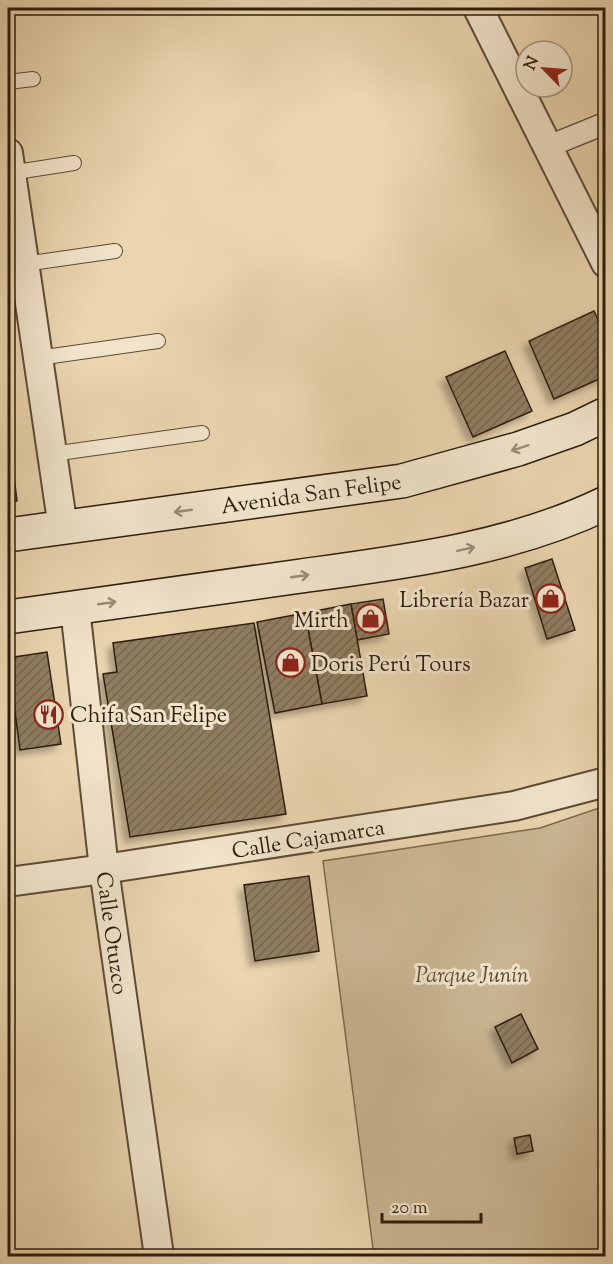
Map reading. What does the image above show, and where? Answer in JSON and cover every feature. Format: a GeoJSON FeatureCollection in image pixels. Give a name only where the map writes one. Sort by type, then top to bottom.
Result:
{"type":"FeatureCollection","features":[{"type":"Feature","properties":{"kind":"main road","name":"Avenida San Felipe"},"geometry":{"type":"LineString","coordinates":[[8,535],[402,481],[518,449],[575,429],[606,414]]}},
{"type":"Feature","properties":{"kind":"main road"},"geometry":{"type":"LineString","coordinates":[[8,617],[409,562],[486,545],[538,529],[606,503]]}},
{"type":"Feature","properties":{"kind":"street"},"geometry":{"type":"LineString","coordinates":[[478,8],[606,263]]}},
{"type":"Feature","properties":{"kind":"street"},"geometry":{"type":"LineString","coordinates":[[547,147],[606,123]]}},
{"type":"Feature","properties":{"kind":"street"},"geometry":{"type":"LineString","coordinates":[[9,163],[12,212],[24,264],[63,528]]}},
{"type":"Feature","properties":{"kind":"street","name":"Calle Otuzco"},"geometry":{"type":"LineString","coordinates":[[75,608],[104,869],[159,1257]]}},
{"type":"Feature","properties":{"kind":"street","name":"Calle Cajamarca"},"geometry":{"type":"LineString","coordinates":[[8,882],[514,806],[606,782]]}},
{"type":"Feature","properties":{"kind":"lane"},"geometry":{"type":"LineString","coordinates":[[8,82],[33,79]]}},
{"type":"Feature","properties":{"kind":"lane"},"geometry":{"type":"LineString","coordinates":[[9,163],[74,163]]}},
{"type":"Feature","properties":{"kind":"lane"},"geometry":{"type":"LineString","coordinates":[[24,264],[115,251]]}},
{"type":"Feature","properties":{"kind":"lane"},"geometry":{"type":"LineString","coordinates":[[38,358],[158,341]]}},
{"type":"Feature","properties":{"kind":"lane"},"geometry":{"type":"LineString","coordinates":[[52,454],[202,433]]}},
{"type":"Feature","properties":{"kind":"green space","name":"Parque Junín"},"geometry":{"type":"Polygon","coordinates":[[[605,806],[605,1256],[374,1256],[323,861],[540,828],[605,806]]]}},
{"type":"Feature","properties":{"kind":"building"},"geometry":{"type":"Polygon","coordinates":[[[594,311],[606,336],[606,376],[554,399],[529,341],[594,311]]]}},
{"type":"Feature","properties":{"kind":"building"},"geometry":{"type":"Polygon","coordinates":[[[505,351],[532,411],[473,437],[446,377],[505,351]]]}},
{"type":"Feature","properties":{"kind":"building"},"geometry":{"type":"Polygon","coordinates":[[[8,428],[17,501],[8,503],[8,428]]]}},
{"type":"Feature","properties":{"kind":"building","name":"Librería Bazar"},"geometry":{"type":"Polygon","coordinates":[[[552,559],[575,630],[547,639],[525,568],[552,559]]]}},
{"type":"Feature","properties":{"kind":"building","name":"Mirth"},"geometry":{"type":"Polygon","coordinates":[[[383,599],[389,634],[357,640],[351,604],[383,599]]]}},
{"type":"Feature","properties":{"kind":"building"},"geometry":{"type":"Polygon","coordinates":[[[351,604],[367,696],[322,704],[305,613],[351,604]]]}},
{"type":"Feature","properties":{"kind":"building","name":"Doris Perú Tours"},"geometry":{"type":"Polygon","coordinates":[[[305,613],[322,704],[275,713],[257,622],[305,613]]]}},
{"type":"Feature","properties":{"kind":"building"},"geometry":{"type":"Polygon","coordinates":[[[254,623],[286,814],[130,837],[103,674],[117,672],[113,643],[254,623]]]}},
{"type":"Feature","properties":{"kind":"building"},"geometry":{"type":"Polygon","coordinates":[[[47,652],[61,744],[20,750],[8,658],[47,652]]]}},
{"type":"Feature","properties":{"kind":"building"},"geometry":{"type":"Polygon","coordinates":[[[309,876],[319,951],[255,961],[244,885],[309,876]]]}},
{"type":"Feature","properties":{"kind":"building"},"geometry":{"type":"Polygon","coordinates":[[[521,1014],[538,1049],[512,1063],[495,1027],[521,1014]]]}},
{"type":"Feature","properties":{"kind":"building"},"geometry":{"type":"Polygon","coordinates":[[[530,1135],[533,1151],[517,1154],[514,1138],[530,1135]]]}},
{"type":"Feature","properties":{"kind":"place","name":"Librería Bazar"},"geometry":{"type":"Point","coordinates":[550,599]}},
{"type":"Feature","properties":{"kind":"place","name":"Mirth"},"geometry":{"type":"Point","coordinates":[370,619]}},
{"type":"Feature","properties":{"kind":"place","name":"Doris Perú Tours"},"geometry":{"type":"Point","coordinates":[290,663]}},
{"type":"Feature","properties":{"kind":"place","name":"Chifa San Felipe"},"geometry":{"type":"Point","coordinates":[49,714]}}]}
